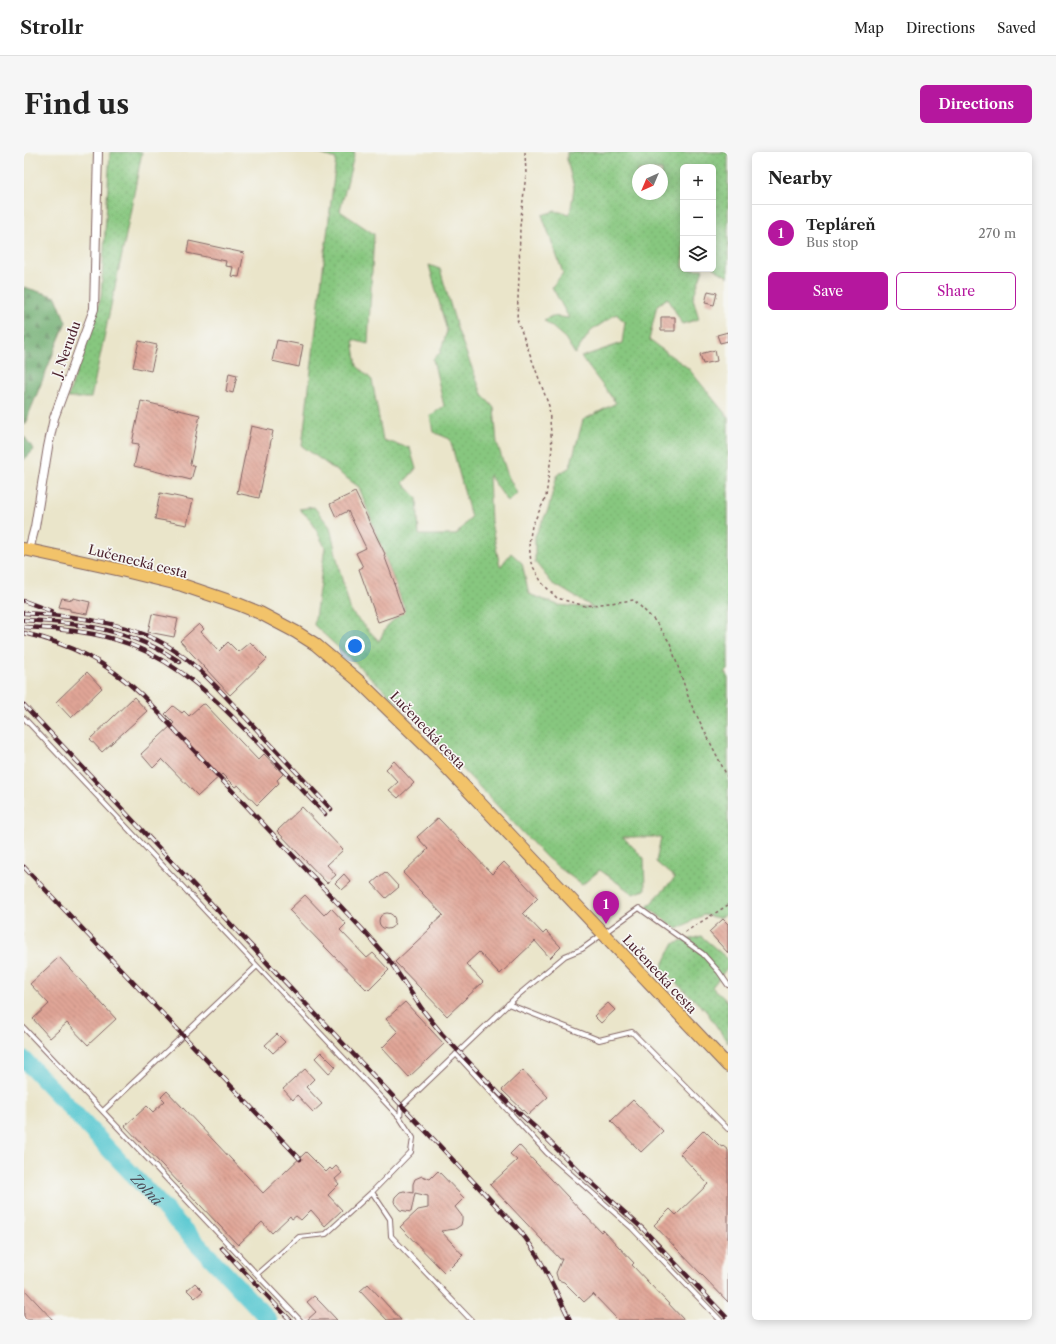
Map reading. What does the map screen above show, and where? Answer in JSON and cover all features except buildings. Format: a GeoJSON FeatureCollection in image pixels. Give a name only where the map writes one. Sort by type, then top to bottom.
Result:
{"type":"FeatureCollection","features":[{"type":"Feature","properties":{"kind":"main road","name":"Lučenecká cesta"},"geometry":{"type":"LineString","coordinates":[[27,550],[121,570],[182,586],[238,604],[260,613],[315,644],[360,682],[407,727],[728,1066]]}},
{"type":"Feature","properties":{"kind":"street","name":"J. Nerudu"},"geometry":{"type":"LineString","coordinates":[[27,550],[35,527],[54,418],[94,309],[98,152]]}},
{"type":"Feature","properties":{"kind":"lane"},"geometry":{"type":"LineString","coordinates":[[24,718],[400,1118],[413,1138],[411,1152],[372,1192],[326,1234],[299,1237],[256,1274]]}},
{"type":"Feature","properties":{"kind":"lane"},"geometry":{"type":"LineString","coordinates":[[400,1118],[401,1107],[508,1004],[565,956],[582,949],[639,908],[703,954],[728,985]]}},
{"type":"Feature","properties":{"kind":"lane"},"geometry":{"type":"LineString","coordinates":[[103,1111],[257,966]]}},
{"type":"Feature","properties":{"kind":"lane"},"geometry":{"type":"LineString","coordinates":[[508,1004],[599,1040],[632,1032],[728,1129]]}},
{"type":"Feature","properties":{"kind":"lane"},"geometry":{"type":"LineString","coordinates":[[24,1028],[300,1320]]}},
{"type":"Feature","properties":{"kind":"lane"},"geometry":{"type":"LineString","coordinates":[[456,1054],[547,1153],[632,1228],[720,1320]]}},
{"type":"Feature","properties":{"kind":"lane"},"geometry":{"type":"LineString","coordinates":[[372,1192],[390,1220],[391,1236],[471,1320]]}},
{"type":"Feature","properties":{"kind":"path"},"geometry":{"type":"LineString","coordinates":[[525,152],[526,174],[520,226],[517,319],[549,406],[552,448],[546,497],[532,526],[529,543],[531,563],[542,583],[557,598],[585,606],[634,600],[655,621],[670,643],[690,702],[728,778]]}},
{"type":"Feature","properties":{"kind":"path"},"geometry":{"type":"LineString","coordinates":[[678,936],[728,905]]}},
{"type":"Feature","properties":{"kind":"green space"},"geometry":{"type":"Polygon","coordinates":[[[110,152],[142,152],[124,245],[91,398],[68,398],[101,297],[110,152]]]}},
{"type":"Feature","properties":{"kind":"green space"},"geometry":{"type":"Polygon","coordinates":[[[314,152],[355,152],[340,211],[374,234],[368,344],[353,340],[357,366],[372,380],[383,440],[410,448],[416,469],[403,483],[417,498],[419,535],[456,535],[471,517],[450,439],[433,432],[430,416],[444,406],[433,359],[440,353],[447,331],[429,265],[440,269],[458,331],[482,394],[494,408],[497,443],[508,476],[517,493],[508,502],[489,475],[491,522],[500,567],[511,553],[522,563],[529,594],[558,605],[594,608],[552,583],[535,562],[535,536],[548,510],[557,475],[570,467],[583,420],[616,403],[581,357],[622,343],[625,322],[616,314],[591,331],[575,354],[565,338],[544,320],[552,316],[569,318],[552,287],[563,273],[542,215],[555,211],[570,214],[574,188],[567,160],[567,152],[581,152],[581,155],[583,152],[728,152],[728,277],[716,270],[716,164],[680,164],[680,272],[702,272],[693,298],[699,319],[682,324],[668,298],[657,305],[649,340],[688,368],[728,417],[728,670],[725,672],[728,676],[728,914],[719,918],[703,915],[677,929],[647,907],[675,878],[656,862],[661,837],[623,837],[644,858],[645,890],[633,894],[600,870],[582,885],[547,858],[412,716],[314,625],[325,547],[311,520],[299,509],[314,507],[330,527],[351,612],[379,641],[387,626],[405,610],[359,487],[302,446],[336,159],[314,152]]]}},
{"type":"Feature","properties":{"kind":"green space"},"geometry":{"type":"Polygon","coordinates":[[[24,287],[56,297],[66,322],[24,426],[24,287]]]}},
{"type":"Feature","properties":{"kind":"green space"},"geometry":{"type":"Polygon","coordinates":[[[24,436],[34,450],[24,460],[24,436]]]}},
{"type":"Feature","properties":{"kind":"green space"},"geometry":{"type":"Polygon","coordinates":[[[701,936],[728,959],[728,967],[712,987],[728,1002],[728,1043],[706,1011],[661,969],[673,944],[701,936]]]}},
{"type":"Feature","properties":{"kind":"waterway","name":"Zolná"},"geometry":{"type":"LineString","coordinates":[[24,1059],[269,1320]]}},
{"type":"Feature","properties":{"kind":"railway"},"geometry":{"type":"LineString","coordinates":[[24,601],[51,611]]}},
{"type":"Feature","properties":{"kind":"railway"},"geometry":{"type":"LineString","coordinates":[[24,613],[109,623],[141,633],[170,647],[205,675],[331,809]]}},
{"type":"Feature","properties":{"kind":"railway"},"geometry":{"type":"LineString","coordinates":[[24,620],[66,623],[124,635],[143,642],[180,662]]}},
{"type":"Feature","properties":{"kind":"railway"},"geometry":{"type":"LineString","coordinates":[[24,627],[64,630],[103,636],[129,644],[167,663],[184,674],[231,715],[325,814]]}},
{"type":"Feature","properties":{"kind":"railway"},"geometry":{"type":"LineString","coordinates":[[24,633],[58,643],[88,656],[115,673],[142,695],[362,929],[389,960],[422,1009],[442,1034],[511,1106],[536,1128],[585,1177],[643,1229],[728,1319]]}},
{"type":"Feature","properties":{"kind":"railway"},"geometry":{"type":"LineString","coordinates":[[24,705],[520,1231],[542,1263],[570,1320]]}},
{"type":"Feature","properties":{"kind":"railway"},"geometry":{"type":"LineString","coordinates":[[24,867],[300,1159]]}},
{"type":"Feature","properties":{"kind":"railway"},"geometry":{"type":"LineString","coordinates":[[222,1248],[290,1320]]}},
{"type":"Feature","properties":{"kind":"place","name":"Tepláreň"},"geometry":{"type":"Point","coordinates":[606,924]}}]}
